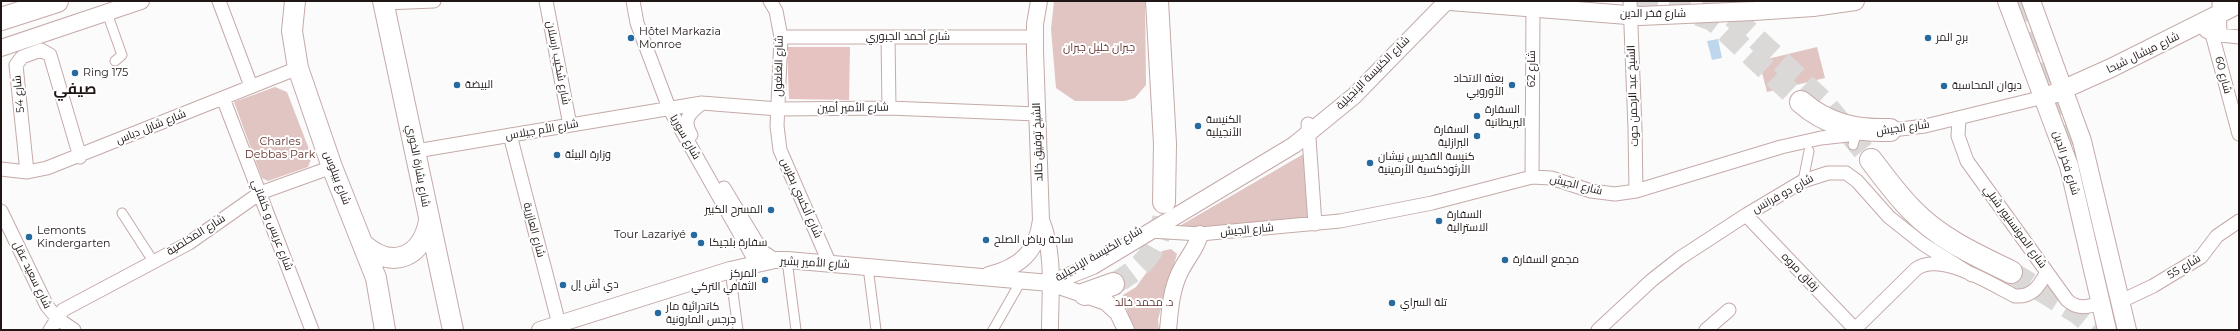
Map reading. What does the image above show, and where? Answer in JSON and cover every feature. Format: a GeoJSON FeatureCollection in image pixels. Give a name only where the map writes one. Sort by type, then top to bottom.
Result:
{"type":"FeatureCollection","features":[{"type":"Feature","properties":{"kind":"highway"},"geometry":{"type":"LineString","coordinates":[[8,17],[57,1]]}},
{"type":"Feature","properties":{"kind":"highway"},"geometry":{"type":"LineString","coordinates":[[1157,1],[1164,130],[1164,202]]}},
{"type":"Feature","properties":{"kind":"highway"},"geometry":{"type":"LineString","coordinates":[[1801,102],[1814,113],[1837,124],[1860,130],[1890,130]]}},
{"type":"Feature","properties":{"kind":"highway"},"geometry":{"type":"LineString","coordinates":[[1871,160],[1912,211],[1968,252],[2011,272]]}},
{"type":"Feature","properties":{"kind":"highway"},"geometry":{"type":"LineString","coordinates":[[1086,294],[1113,284]]}},
{"type":"Feature","properties":{"kind":"main road","name":"شارع بيبلوس"},"geometry":{"type":"LineString","coordinates":[[295,1],[292,31],[298,68],[332,167],[364,245],[380,293],[385,330]]}},
{"type":"Feature","properties":{"kind":"main road","name":"شارع فخر الدين"},"geometry":{"type":"LineString","coordinates":[[1448,1],[1532,8],[1630,8],[1669,14],[1711,14],[1813,7],[1855,1]]}},
{"type":"Feature","properties":{"kind":"main road"},"geometry":{"type":"LineString","coordinates":[[1656,1],[1669,14]]}},
{"type":"Feature","properties":{"kind":"main road","name":"شارع فخر الدين"},"geometry":{"type":"LineString","coordinates":[[2007,1],[2069,166],[2107,330]]}},
{"type":"Feature","properties":{"kind":"main road","name":"شارع فخر الدين"},"geometry":{"type":"LineString","coordinates":[[2031,1],[2064,90],[2092,175],[2127,330]]}},
{"type":"Feature","properties":{"kind":"main road","name":"شارع بشارة الخوري"},"geometry":{"type":"LineString","coordinates":[[383,2],[453,330]]}},
{"type":"Feature","properties":{"kind":"main road","name":"شارع ميشال شيحا"},"geometry":{"type":"LineString","coordinates":[[2044,97],[2064,90],[2195,27],[2219,8],[2239,4]]}},
{"type":"Feature","properties":{"kind":"main road"},"geometry":{"type":"LineString","coordinates":[[364,245],[372,252],[386,258],[408,255],[421,244],[427,233],[429,221]]}},
{"type":"Feature","properties":{"kind":"street"},"geometry":{"type":"LineString","coordinates":[[1,48],[140,1]]}},
{"type":"Feature","properties":{"kind":"street"},"geometry":{"type":"LineString","coordinates":[[219,1],[251,86]]}},
{"type":"Feature","properties":{"kind":"street"},"geometry":{"type":"LineString","coordinates":[[383,2],[434,1]]}},
{"type":"Feature","properties":{"kind":"street","name":"شارع شكيب ارسلان"},"geometry":{"type":"LineString","coordinates":[[546,1],[570,125]]}},
{"type":"Feature","properties":{"kind":"street","name":"شارع سوريا"},"geometry":{"type":"LineString","coordinates":[[633,1],[642,38],[669,108],[757,264]]}},
{"type":"Feature","properties":{"kind":"street","name":"شارع الغلغول"},"geometry":{"type":"LineString","coordinates":[[770,1],[776,11],[781,37],[778,109]]}},
{"type":"Feature","properties":{"kind":"street","name":"الشيخ توفيق خالد"},"geometry":{"type":"LineString","coordinates":[[1039,1],[1036,16],[1035,37],[1037,114],[1041,220],[1047,234],[1050,254],[1050,330]]}},
{"type":"Feature","properties":{"kind":"street","name":"شارع الكنيسة الإنجيلية"},"geometry":{"type":"LineString","coordinates":[[1309,129],[1353,86],[1388,48],[1440,1]]}},
{"type":"Feature","properties":{"kind":"street","name":"شارع الكنيسة الإنجيلية"},"geometry":{"type":"LineString","coordinates":[[1050,283],[1148,229],[1309,129],[1354,96],[1448,1]]}},
{"type":"Feature","properties":{"kind":"street","name":"شارع 62"},"geometry":{"type":"LineString","coordinates":[[1532,8],[1532,177]]}},
{"type":"Feature","properties":{"kind":"street","name":"الشيخ عبد الرحمن حوت"},"geometry":{"type":"LineString","coordinates":[[1630,8],[1636,191]]}},
{"type":"Feature","properties":{"kind":"street","name":"شارع 60"},"geometry":{"type":"LineString","coordinates":[[2219,8],[2216,34],[2239,134]]}},
{"type":"Feature","properties":{"kind":"street"},"geometry":{"type":"LineString","coordinates":[[107,13],[122,55],[115,61]]}},
{"type":"Feature","properties":{"kind":"street"},"geometry":{"type":"LineString","coordinates":[[2195,27],[2216,34],[2239,37]]}},
{"type":"Feature","properties":{"kind":"street","name":"شارع أحمد الجبوري"},"geometry":{"type":"LineString","coordinates":[[781,37],[1035,37]]}},
{"type":"Feature","properties":{"kind":"street"},"geometry":{"type":"LineString","coordinates":[[888,37],[889,108]]}},
{"type":"Feature","properties":{"kind":"street","name":"شارع 54"},"geometry":{"type":"LineString","coordinates":[[27,172],[16,65],[22,57],[42,50],[50,55],[80,156]]}},
{"type":"Feature","properties":{"kind":"street","name":"شارع شارل دباس"},"geometry":{"type":"LineString","coordinates":[[1,169],[27,172],[47,168],[298,68]]}},
{"type":"Feature","properties":{"kind":"street","name":"شارع الجيش"},"geometry":{"type":"LineString","coordinates":[[1148,229],[1200,234],[1315,224],[1390,212],[1532,177],[1551,178],[1591,191],[1615,194],[1636,191],[1781,147],[1821,138],[1854,139],[1890,130],[1959,118],[2044,97]]}},
{"type":"Feature","properties":{"kind":"street","name":"شارع عريس و كنفاني"},"geometry":{"type":"LineString","coordinates":[[223,98],[312,330]]}},
{"type":"Feature","properties":{"kind":"street","name":"شارع سوريا"},"geometry":{"type":"LineString","coordinates":[[702,103],[688,115],[687,128],[762,251],[781,260]]}},
{"type":"Feature","properties":{"kind":"street","name":"شارع الأمير أمين"},"geometry":{"type":"LineString","coordinates":[[669,108],[702,103],[778,109],[889,108],[1037,114]]}},
{"type":"Feature","properties":{"kind":"street","name":"شارع الأم جيلاس"},"geometry":{"type":"LineString","coordinates":[[416,151],[669,108]]}},
{"type":"Feature","properties":{"kind":"street","name":"شارع ألكسي بطرس"},"geometry":{"type":"LineString","coordinates":[[778,109],[778,137],[783,160],[829,262]]}},
{"type":"Feature","properties":{"kind":"street","name":"شارع المونسنيور شبلي"},"geometry":{"type":"LineString","coordinates":[[1959,118],[1958,136],[1965,157],[2047,272],[2072,304],[2083,308],[2100,303]]}},
{"type":"Feature","properties":{"kind":"street"},"geometry":{"type":"LineString","coordinates":[[1309,129],[1315,224]]}},
{"type":"Feature","properties":{"kind":"street","name":"شارع العازرية"},"geometry":{"type":"LineString","coordinates":[[510,135],[559,324]]}},
{"type":"Feature","properties":{"kind":"street"},"geometry":{"type":"LineString","coordinates":[[1803,181],[1809,151]]}},
{"type":"Feature","properties":{"kind":"street","name":"شارع المخلصية"},"geometry":{"type":"LineString","coordinates":[[50,330],[63,310],[189,243],[260,193],[332,167]]}},
{"type":"Feature","properties":{"kind":"street","name":"شارع دو فرانس"},"geometry":{"type":"LineString","coordinates":[[1598,330],[1641,290],[1680,258],[1746,215],[1803,181],[1828,173],[1846,173],[1857,181],[1889,217],[1911,235],[1972,275]]}},
{"type":"Feature","properties":{"kind":"street","name":"شارع سعيد عقل"},"geometry":{"type":"LineString","coordinates":[[1,211],[47,306],[58,319],[74,330]]}},
{"type":"Feature","properties":{"kind":"street"},"geometry":{"type":"LineString","coordinates":[[122,213],[153,261]]}},
{"type":"Feature","properties":{"kind":"street","name":"زقاق مروه"},"geometry":{"type":"LineString","coordinates":[[1746,215],[1854,330]]}},
{"type":"Feature","properties":{"kind":"street"},"geometry":{"type":"LineString","coordinates":[[979,278],[1005,271],[1021,261],[1034,245],[1039,234],[1041,220]]}},
{"type":"Feature","properties":{"kind":"street","name":"شارع 55"},"geometry":{"type":"LineString","coordinates":[[2120,302],[2153,286],[2201,257],[2217,236],[2239,221]]}},
{"type":"Feature","properties":{"kind":"street"},"geometry":{"type":"LineString","coordinates":[[1168,330],[1175,284],[1200,234]]}},
{"type":"Feature","properties":{"kind":"street"},"geometry":{"type":"LineString","coordinates":[[781,260],[796,330]]}},
{"type":"Feature","properties":{"kind":"street","name":"شارع الأمير بشير"},"geometry":{"type":"LineString","coordinates":[[540,330],[730,270],[781,260],[829,262],[979,278],[1050,283],[1101,299],[1118,312],[1126,330]]}},
{"type":"Feature","properties":{"kind":"street"},"geometry":{"type":"LineString","coordinates":[[1854,330],[1920,266],[1930,263],[1940,263],[1972,275],[2015,296],[2022,296],[2034,292],[2047,272]]}},
{"type":"Feature","properties":{"kind":"street"},"geometry":{"type":"LineString","coordinates":[[868,267],[876,330]]}},
{"type":"Feature","properties":{"kind":"street"},"geometry":{"type":"LineString","coordinates":[[730,270],[738,330]]}},
{"type":"Feature","properties":{"kind":"street"},"geometry":{"type":"LineString","coordinates":[[993,330],[1021,281]]}},
{"type":"Feature","properties":{"kind":"street"},"geometry":{"type":"LineString","coordinates":[[1706,330],[1729,310]]}},
{"type":"Feature","properties":{"kind":"green space","name":"جبران خليل جبران"},"geometry":{"type":"Polygon","coordinates":[[[1054,1],[1145,1],[1146,85],[1135,98],[1125,101],[1075,101],[1056,88],[1051,29],[1054,1]]]}},
{"type":"Feature","properties":{"kind":"green space"},"geometry":{"type":"Polygon","coordinates":[[[1817,47],[1825,78],[1767,92],[1759,61],[1817,47]]]}},
{"type":"Feature","properties":{"kind":"green space","name":"Charles Debbas Park"},"geometry":{"type":"Polygon","coordinates":[[[275,87],[287,92],[312,157],[308,167],[268,181],[262,178],[234,102],[275,87]]]}},
{"type":"Feature","properties":{"kind":"green space"},"geometry":{"type":"Polygon","coordinates":[[[1307,152],[1310,221],[1169,232],[1307,152]]]}},
{"type":"Feature","properties":{"kind":"green space","name":"د. محمد خالد"},"geometry":{"type":"Polygon","coordinates":[[[1171,249],[1177,254],[1158,319],[1159,330],[1132,330],[1123,295],[1136,287],[1162,251],[1171,249]]]}},
{"type":"Feature","properties":{"kind":"shaded area"},"geometry":{"type":"Polygon","coordinates":[[[787,47],[850,47],[849,100],[789,99],[787,47]]]}},
{"type":"Feature","properties":{"kind":"water"},"geometry":{"type":"Polygon","coordinates":[[[1718,39],[1722,58],[1712,60],[1707,41],[1718,39]]]}},
{"type":"Feature","properties":{"kind":"tunnel"},"geometry":{"type":"LineString","coordinates":[[1636,1],[1720,10],[1733,17],[1824,102],[1871,160]]}},
{"type":"Feature","properties":{"kind":"tunnel"},"geometry":{"type":"LineString","coordinates":[[2016,2],[2072,143],[2117,319]]}},
{"type":"Feature","properties":{"kind":"tunnel"},"geometry":{"type":"LineString","coordinates":[[1698,15],[1712,20],[1721,27],[1801,102]]}},
{"type":"Feature","properties":{"kind":"tunnel"},"geometry":{"type":"LineString","coordinates":[[1113,284],[1135,270],[1150,254],[1160,233],[1164,208]]}},
{"type":"Feature","properties":{"kind":"tunnel"},"geometry":{"type":"LineString","coordinates":[[2011,272],[2077,313],[2098,330]]}},
{"type":"Feature","properties":{"kind":"place","name":"Hôtel Markazia Monroe"},"geometry":{"type":"Point","coordinates":[631,38]}},
{"type":"Feature","properties":{"kind":"place","name":"برج المر"},"geometry":{"type":"Point","coordinates":[1928,38]}},
{"type":"Feature","properties":{"kind":"place","name":"Ring 175"},"geometry":{"type":"Point","coordinates":[75,73]}},
{"type":"Feature","properties":{"kind":"place","name":"البيضة"},"geometry":{"type":"Point","coordinates":[457,85]}},
{"type":"Feature","properties":{"kind":"place","name":"بعثة الاتحاد الأوروبي"},"geometry":{"type":"Point","coordinates":[1512,85]}},
{"type":"Feature","properties":{"kind":"place","name":"ديوان المحاسبة"},"geometry":{"type":"Point","coordinates":[1944,86]}},
{"type":"Feature","properties":{"kind":"place","name":"السفارة البريطانية"},"geometry":{"type":"Point","coordinates":[1477,116]}},
{"type":"Feature","properties":{"kind":"place","name":"الكنيسة الأنجيلية"},"geometry":{"type":"Point","coordinates":[1198,126]}},
{"type":"Feature","properties":{"kind":"place","name":"السفارة البرازلية"},"geometry":{"type":"Point","coordinates":[1477,136]}},
{"type":"Feature","properties":{"kind":"place","name":"وزارة البيئة"},"geometry":{"type":"Point","coordinates":[557,155]}},
{"type":"Feature","properties":{"kind":"place","name":"كنيسة القديس نيشان الأرثوذكسية الأرمينية"},"geometry":{"type":"Point","coordinates":[1370,163]}},
{"type":"Feature","properties":{"kind":"place","name":"المسرح الكبير"},"geometry":{"type":"Point","coordinates":[771,210]}},
{"type":"Feature","properties":{"kind":"place","name":"السفارة الاسترالية"},"geometry":{"type":"Point","coordinates":[1439,221]}},
{"type":"Feature","properties":{"kind":"place","name":"Tour Lazariyé"},"geometry":{"type":"Point","coordinates":[694,235]}},
{"type":"Feature","properties":{"kind":"place","name":"Lemonts Kindergarten"},"geometry":{"type":"Point","coordinates":[29,237]}},
{"type":"Feature","properties":{"kind":"place","name":"ساحة رياض الصلح"},"geometry":{"type":"Point","coordinates":[986,240]}},
{"type":"Feature","properties":{"kind":"place","name":"سفارة بلجيكا"},"geometry":{"type":"Point","coordinates":[701,243]}},
{"type":"Feature","properties":{"kind":"place","name":"مجمع السفارة"},"geometry":{"type":"Point","coordinates":[1505,260]}},
{"type":"Feature","properties":{"kind":"place","name":"المركز الثقافي التركي"},"geometry":{"type":"Point","coordinates":[765,280]}},
{"type":"Feature","properties":{"kind":"place","name":"دي آش إل"},"geometry":{"type":"Point","coordinates":[563,285]}},
{"type":"Feature","properties":{"kind":"place","name":"تلة السراي"},"geometry":{"type":"Point","coordinates":[1392,303]}},
{"type":"Feature","properties":{"kind":"place","name":"كاتدرائية مار جرجس المارونية"},"geometry":{"type":"Point","coordinates":[658,313]}},
{"type":"Feature","properties":{"kind":"district","name":"صيفي"},"geometry":{"type":"Point","coordinates":[75,90]}}]}
